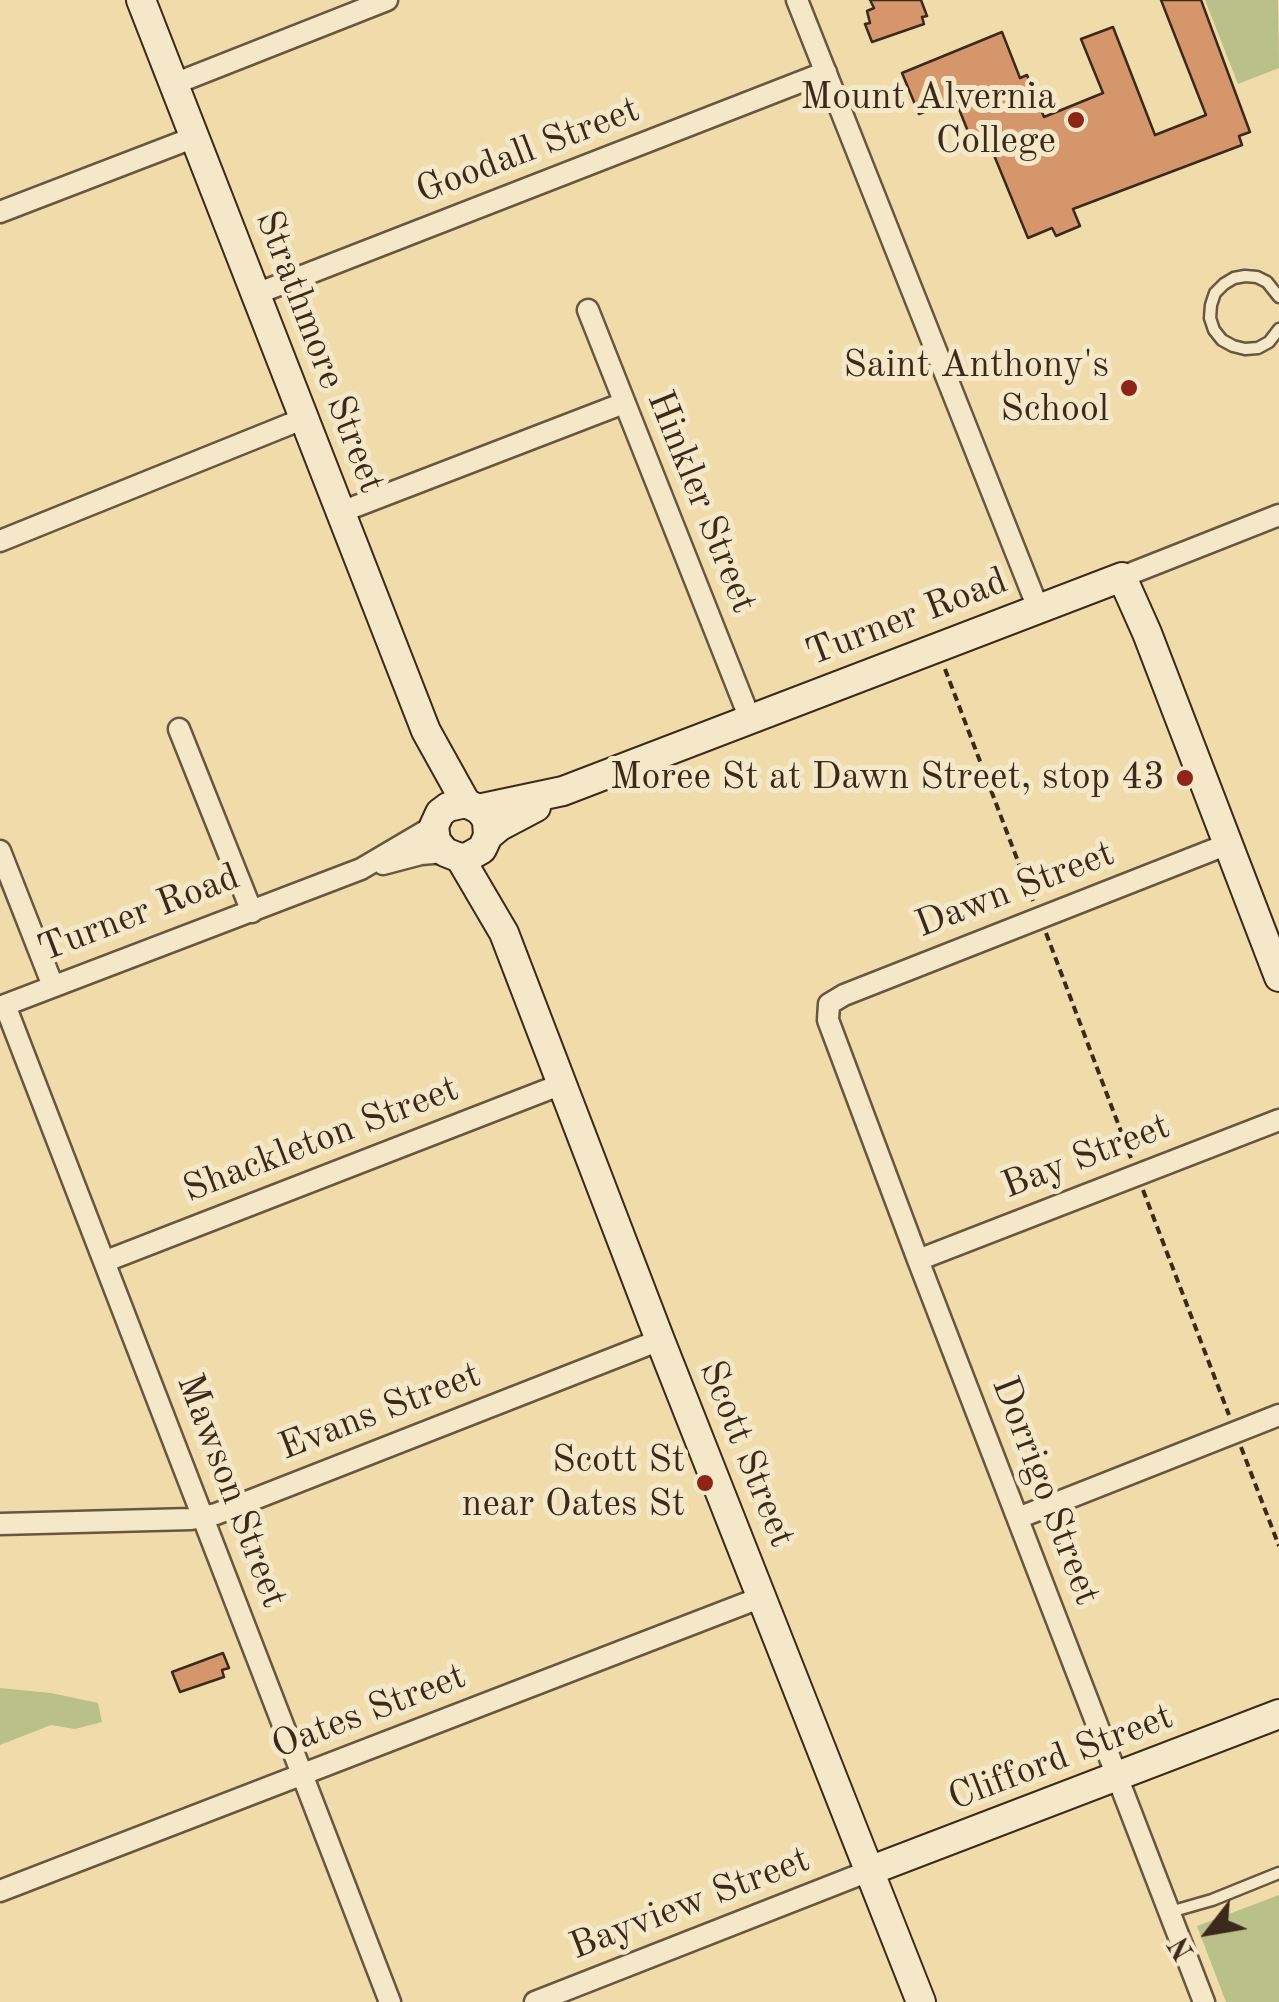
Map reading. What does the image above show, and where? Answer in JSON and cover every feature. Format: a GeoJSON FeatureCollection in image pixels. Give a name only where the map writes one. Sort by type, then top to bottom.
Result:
{"type":"FeatureCollection","features":[{"type":"Feature","properties":{"kind":"street","name":"Strathmore Street"},"geometry":{"type":"LineString","coordinates":[[141,0],[462,831]]}},
{"type":"Feature","properties":{"kind":"street"},"geometry":{"type":"LineString","coordinates":[[174,84],[387,0]]}},
{"type":"Feature","properties":{"kind":"street"},"geometry":{"type":"LineString","coordinates":[[797,0],[1038,608]]}},
{"type":"Feature","properties":{"kind":"street","name":"Goodall Street"},"geometry":{"type":"LineString","coordinates":[[256,294],[826,72]]}},
{"type":"Feature","properties":{"kind":"street"},"geometry":{"type":"LineString","coordinates":[[0,212],[195,138]]}},
{"type":"Feature","properties":{"kind":"street","name":"Hinkler Street"},"geometry":{"type":"LineString","coordinates":[[588,310],[750,719]]}},
{"type":"Feature","properties":{"kind":"street"},"geometry":{"type":"LineString","coordinates":[[341,512],[624,404]]}},
{"type":"Feature","properties":{"kind":"street"},"geometry":{"type":"LineString","coordinates":[[0,541],[304,418]]}},
{"type":"Feature","properties":{"kind":"street","name":"Turner Road"},"geometry":{"type":"LineString","coordinates":[[3,1006],[361,869],[421,854],[462,831],[562,790],[1279,515]]}},
{"type":"Feature","properties":{"kind":"street"},"geometry":{"type":"LineString","coordinates":[[1122,577],[1148,633],[1279,977]]}},
{"type":"Feature","properties":{"kind":"street"},"geometry":{"type":"LineString","coordinates":[[179,729],[252,912]]}},
{"type":"Feature","properties":{"kind":"street","name":"Scott Street"},"geometry":{"type":"LineString","coordinates":[[462,831],[496,891],[504,934],[921,2002]]}},
{"type":"Feature","properties":{"kind":"street","name":"Dawn Street"},"geometry":{"type":"LineString","coordinates":[[829,1004],[1228,844]]}},
{"type":"Feature","properties":{"kind":"street"},"geometry":{"type":"LineString","coordinates":[[0,851],[53,986]]}},
{"type":"Feature","properties":{"kind":"street","name":"Dorrigo Street"},"geometry":{"type":"LineString","coordinates":[[829,1004],[828,1020],[918,1260],[1204,2002]]}},
{"type":"Feature","properties":{"kind":"street","name":"Mawson Street"},"geometry":{"type":"LineString","coordinates":[[3,1006],[106,1261],[390,2002]]}},
{"type":"Feature","properties":{"kind":"street","name":"Shackleton Street"},"geometry":{"type":"LineString","coordinates":[[106,1261],[562,1084]]}},
{"type":"Feature","properties":{"kind":"street","name":"Bay Street"},"geometry":{"type":"LineString","coordinates":[[918,1260],[1279,1120]]}},
{"type":"Feature","properties":{"kind":"street","name":"Evans Street"},"geometry":{"type":"LineString","coordinates":[[0,1524],[204,1516],[660,1340]]}},
{"type":"Feature","properties":{"kind":"street"},"geometry":{"type":"LineString","coordinates":[[1018,1518],[1279,1415]]}},
{"type":"Feature","properties":{"kind":"street","name":"Oates Street"},"geometry":{"type":"LineString","coordinates":[[0,1892],[762,1597]]}},
{"type":"Feature","properties":{"kind":"street","name":"Clifford Street"},"geometry":{"type":"LineString","coordinates":[[870,1872],[1279,1714]]}},
{"type":"Feature","properties":{"kind":"street","name":"Bayview Street"},"geometry":{"type":"LineString","coordinates":[[536,2002],[870,1872]]}},
{"type":"Feature","properties":{"kind":"lane"},"geometry":{"type":"LineString","coordinates":[[1279,296],[1267,282],[1245,276],[1224,284],[1210,305],[1214,330],[1233,346],[1258,348],[1279,329]]}},
{"type":"Feature","properties":{"kind":"lane"},"geometry":{"type":"LineString","coordinates":[[1269,342],[1279,350]]}},
{"type":"Feature","properties":{"kind":"lane"},"geometry":{"type":"LineString","coordinates":[[1170,1912],[1279,1873]]}},
{"type":"Feature","properties":{"kind":"path"},"geometry":{"type":"LineString","coordinates":[[945,668],[1279,1546]]}},
{"type":"Feature","properties":{"kind":"green space"},"geometry":{"type":"Polygon","coordinates":[[[1205,0],[1278,0],[1279,68],[1238,84],[1205,0]]]}},
{"type":"Feature","properties":{"kind":"green space"},"geometry":{"type":"Polygon","coordinates":[[[0,1688],[98,1703],[102,1722],[75,1729],[51,1725],[0,1745],[0,1688]]]}},
{"type":"Feature","properties":{"kind":"green space"},"geometry":{"type":"Polygon","coordinates":[[[1279,1895],[1279,2002],[1226,2002],[1197,1926],[1279,1895]]]}},
{"type":"Feature","properties":{"kind":"building"},"geometry":{"type":"Polygon","coordinates":[[[870,0],[921,0],[927,16],[922,17],[924,24],[872,42],[865,24],[870,23],[867,11],[874,8],[870,0]]]}},
{"type":"Feature","properties":{"kind":"building"},"geometry":{"type":"Polygon","coordinates":[[[1161,0],[1201,0],[1250,132],[1239,136],[1242,145],[1073,209],[1080,226],[1056,236],[1052,228],[1028,238],[989,143],[975,149],[955,99],[919,114],[902,73],[1002,32],[1020,78],[1027,75],[1044,117],[1103,93],[1081,39],[1113,27],[1155,135],[1206,115],[1161,0]]]}},
{"type":"Feature","properties":{"kind":"building"},"geometry":{"type":"Polygon","coordinates":[[[223,1653],[229,1668],[222,1670],[224,1677],[180,1692],[172,1672],[223,1653]]]}},
{"type":"Feature","properties":{"kind":"place","name":"Mount Alvernia College"},"geometry":{"type":"Point","coordinates":[1076,120]}},
{"type":"Feature","properties":{"kind":"place","name":"Saint Anthony's School"},"geometry":{"type":"Point","coordinates":[1129,388]}},
{"type":"Feature","properties":{"kind":"place","name":"Moree St at Dawn Street, stop 43"},"geometry":{"type":"Point","coordinates":[1185,778]}},
{"type":"Feature","properties":{"kind":"place","name":"Scott St near Oates St"},"geometry":{"type":"Point","coordinates":[705,1483]}}]}
